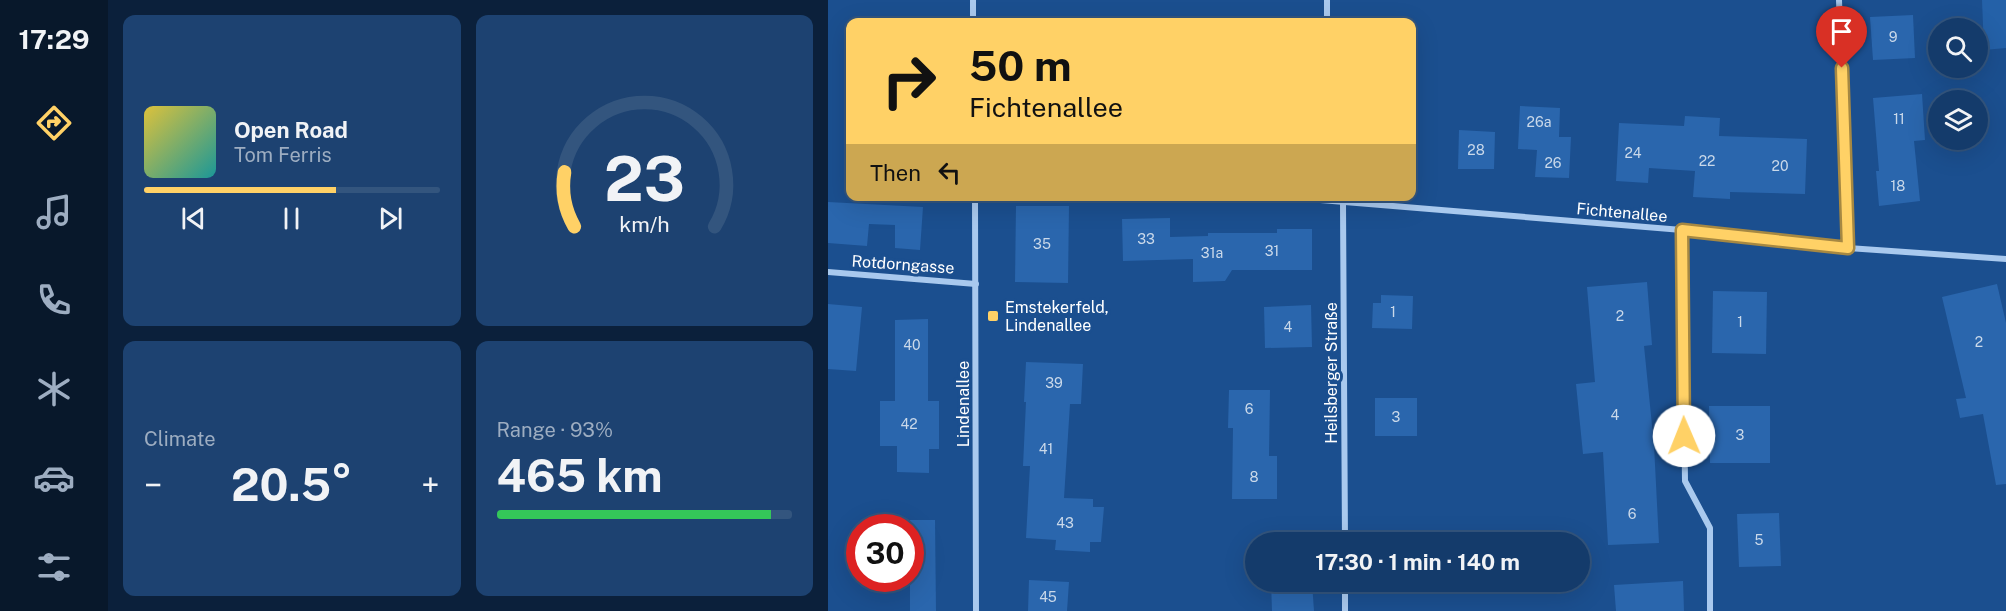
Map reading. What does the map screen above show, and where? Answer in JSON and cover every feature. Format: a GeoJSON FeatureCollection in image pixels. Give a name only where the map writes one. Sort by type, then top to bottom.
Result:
{"type":"FeatureCollection","features":[{"type":"Feature","properties":{"kind":"street"},"geometry":{"type":"LineString","coordinates":[[973,0],[973,18]]}},
{"type":"Feature","properties":{"kind":"street"},"geometry":{"type":"LineString","coordinates":[[1327,0],[1327,18]]}},
{"type":"Feature","properties":{"kind":"street"},"geometry":{"type":"LineString","coordinates":[[1839,0],[1848,248]]}},
{"type":"Feature","properties":{"kind":"street","name":"Lindenallee"},"geometry":{"type":"LineString","coordinates":[[975,201],[976,611]]}},
{"type":"Feature","properties":{"kind":"street","name":"Fichtenallee"},"geometry":{"type":"LineString","coordinates":[[1335,201],[1682,230],[1848,248],[2006,259]]}},
{"type":"Feature","properties":{"kind":"street","name":"Heilsberger Straße"},"geometry":{"type":"LineString","coordinates":[[1344,203],[1345,532]]}},
{"type":"Feature","properties":{"kind":"street"},"geometry":{"type":"LineString","coordinates":[[1682,230],[1685,481],[1710,528],[1710,611]]}},
{"type":"Feature","properties":{"kind":"street","name":"Rotdorngasse"},"geometry":{"type":"LineString","coordinates":[[828,272],[976,284]]}},
{"type":"Feature","properties":{"kind":"street"},"geometry":{"type":"LineString","coordinates":[[1345,592],[1345,611]]}},
{"type":"Feature","properties":{"kind":"shaded area"},"geometry":{"type":"Polygon","coordinates":[[[1982,0],[2006,0],[2006,48],[1988,50],[1988,18],[1983,18],[1982,0]]]}},
{"type":"Feature","properties":{"kind":"building"},"geometry":{"type":"Polygon","coordinates":[[[1913,15],[1915,58],[1873,60],[1870,17],[1913,15]]]}},
{"type":"Feature","properties":{"kind":"building"},"geometry":{"type":"Polygon","coordinates":[[[1922,94],[1925,140],[1914,141],[1920,201],[1879,206],[1876,171],[1879,171],[1873,98],[1922,94]]]}},
{"type":"Feature","properties":{"kind":"building"},"geometry":{"type":"Polygon","coordinates":[[[1520,106],[1560,108],[1559,137],[1571,137],[1569,178],[1535,177],[1537,150],[1518,149],[1520,106]]]}},
{"type":"Feature","properties":{"kind":"building"},"geometry":{"type":"Polygon","coordinates":[[[1685,116],[1720,118],[1719,136],[1807,139],[1805,194],[1730,192],[1730,199],[1693,197],[1695,171],[1649,168],[1648,183],[1616,181],[1619,123],[1684,126],[1685,116]]]}},
{"type":"Feature","properties":{"kind":"building"},"geometry":{"type":"Polygon","coordinates":[[[1459,130],[1495,132],[1494,169],[1458,169],[1459,130]]]}},
{"type":"Feature","properties":{"kind":"building"},"geometry":{"type":"Polygon","coordinates":[[[828,202],[923,207],[920,250],[895,248],[895,225],[869,224],[867,246],[828,243],[828,202]]]}},
{"type":"Feature","properties":{"kind":"building"},"geometry":{"type":"Polygon","coordinates":[[[1016,206],[1069,206],[1068,283],[1015,282],[1016,206]]]}},
{"type":"Feature","properties":{"kind":"building"},"geometry":{"type":"Polygon","coordinates":[[[1170,218],[1170,237],[1208,236],[1208,233],[1277,233],[1277,229],[1312,229],[1312,270],[1232,270],[1225,281],[1193,282],[1193,259],[1123,261],[1122,219],[1170,218]]]}},
{"type":"Feature","properties":{"kind":"building"},"geometry":{"type":"Polygon","coordinates":[[[1647,282],[1652,345],[1644,346],[1654,445],[1659,543],[1608,545],[1603,452],[1583,454],[1576,384],[1595,382],[1587,287],[1647,282]]]}},
{"type":"Feature","properties":{"kind":"building"},"geometry":{"type":"Polygon","coordinates":[[[1997,284],[2006,323],[2006,484],[1996,485],[1983,414],[1960,418],[1956,399],[1966,398],[1942,297],[1997,284]]]}},
{"type":"Feature","properties":{"kind":"building"},"geometry":{"type":"Polygon","coordinates":[[[1713,291],[1767,292],[1766,354],[1712,353],[1713,291]]]}},
{"type":"Feature","properties":{"kind":"building"},"geometry":{"type":"Polygon","coordinates":[[[1381,295],[1413,296],[1412,329],[1372,328],[1373,303],[1381,303],[1381,295]]]}},
{"type":"Feature","properties":{"kind":"building"},"geometry":{"type":"Polygon","coordinates":[[[828,304],[862,307],[856,371],[828,369],[828,304]]]}},
{"type":"Feature","properties":{"kind":"building"},"geometry":{"type":"Polygon","coordinates":[[[1311,305],[1312,347],[1265,348],[1264,307],[1311,305]]]}},
{"type":"Feature","properties":{"kind":"building"},"geometry":{"type":"Polygon","coordinates":[[[928,319],[928,401],[939,401],[939,449],[929,449],[929,473],[897,472],[897,446],[880,446],[880,401],[895,401],[895,320],[928,319]]]}},
{"type":"Feature","properties":{"kind":"building"},"geometry":{"type":"Polygon","coordinates":[[[1026,362],[1083,364],[1081,404],[1070,404],[1064,498],[1093,499],[1093,507],[1104,507],[1101,542],[1090,542],[1090,552],[1055,550],[1056,540],[1026,538],[1030,466],[1023,466],[1026,362]]]}},
{"type":"Feature","properties":{"kind":"building"},"geometry":{"type":"Polygon","coordinates":[[[1229,390],[1270,390],[1269,456],[1277,456],[1277,499],[1232,499],[1233,428],[1228,428],[1229,390]]]}},
{"type":"Feature","properties":{"kind":"building"},"geometry":{"type":"Polygon","coordinates":[[[1375,398],[1417,398],[1417,436],[1375,436],[1375,398]]]}},
{"type":"Feature","properties":{"kind":"building"},"geometry":{"type":"Polygon","coordinates":[[[1709,406],[1770,406],[1770,463],[1710,463],[1709,406]]]}},
{"type":"Feature","properties":{"kind":"building"},"geometry":{"type":"Polygon","coordinates":[[[1779,513],[1781,566],[1739,567],[1737,514],[1779,513]]]}},
{"type":"Feature","properties":{"kind":"building"},"geometry":{"type":"Polygon","coordinates":[[[924,520],[935,520],[936,611],[910,611],[910,592],[924,592],[924,520]]]}},
{"type":"Feature","properties":{"kind":"building"},"geometry":{"type":"Polygon","coordinates":[[[1029,580],[1069,582],[1067,611],[1028,611],[1029,580]]]}},
{"type":"Feature","properties":{"kind":"building"},"geometry":{"type":"Polygon","coordinates":[[[1683,581],[1684,611],[1616,611],[1614,585],[1683,581]]]}},
{"type":"Feature","properties":{"kind":"building"},"geometry":{"type":"Polygon","coordinates":[[[1271,592],[1313,592],[1314,611],[1272,611],[1271,592]]]}},
{"type":"Feature","properties":{"kind":"place","name":"Emstekerfeld, Lindenallee"},"geometry":{"type":"Point","coordinates":[993,316]}},
{"type":"Feature","properties":{"kind":"route"},"geometry":{"type":"LineString","coordinates":[[1684,436],[1682,230],[1848,248],[1842,68]]}}]}
